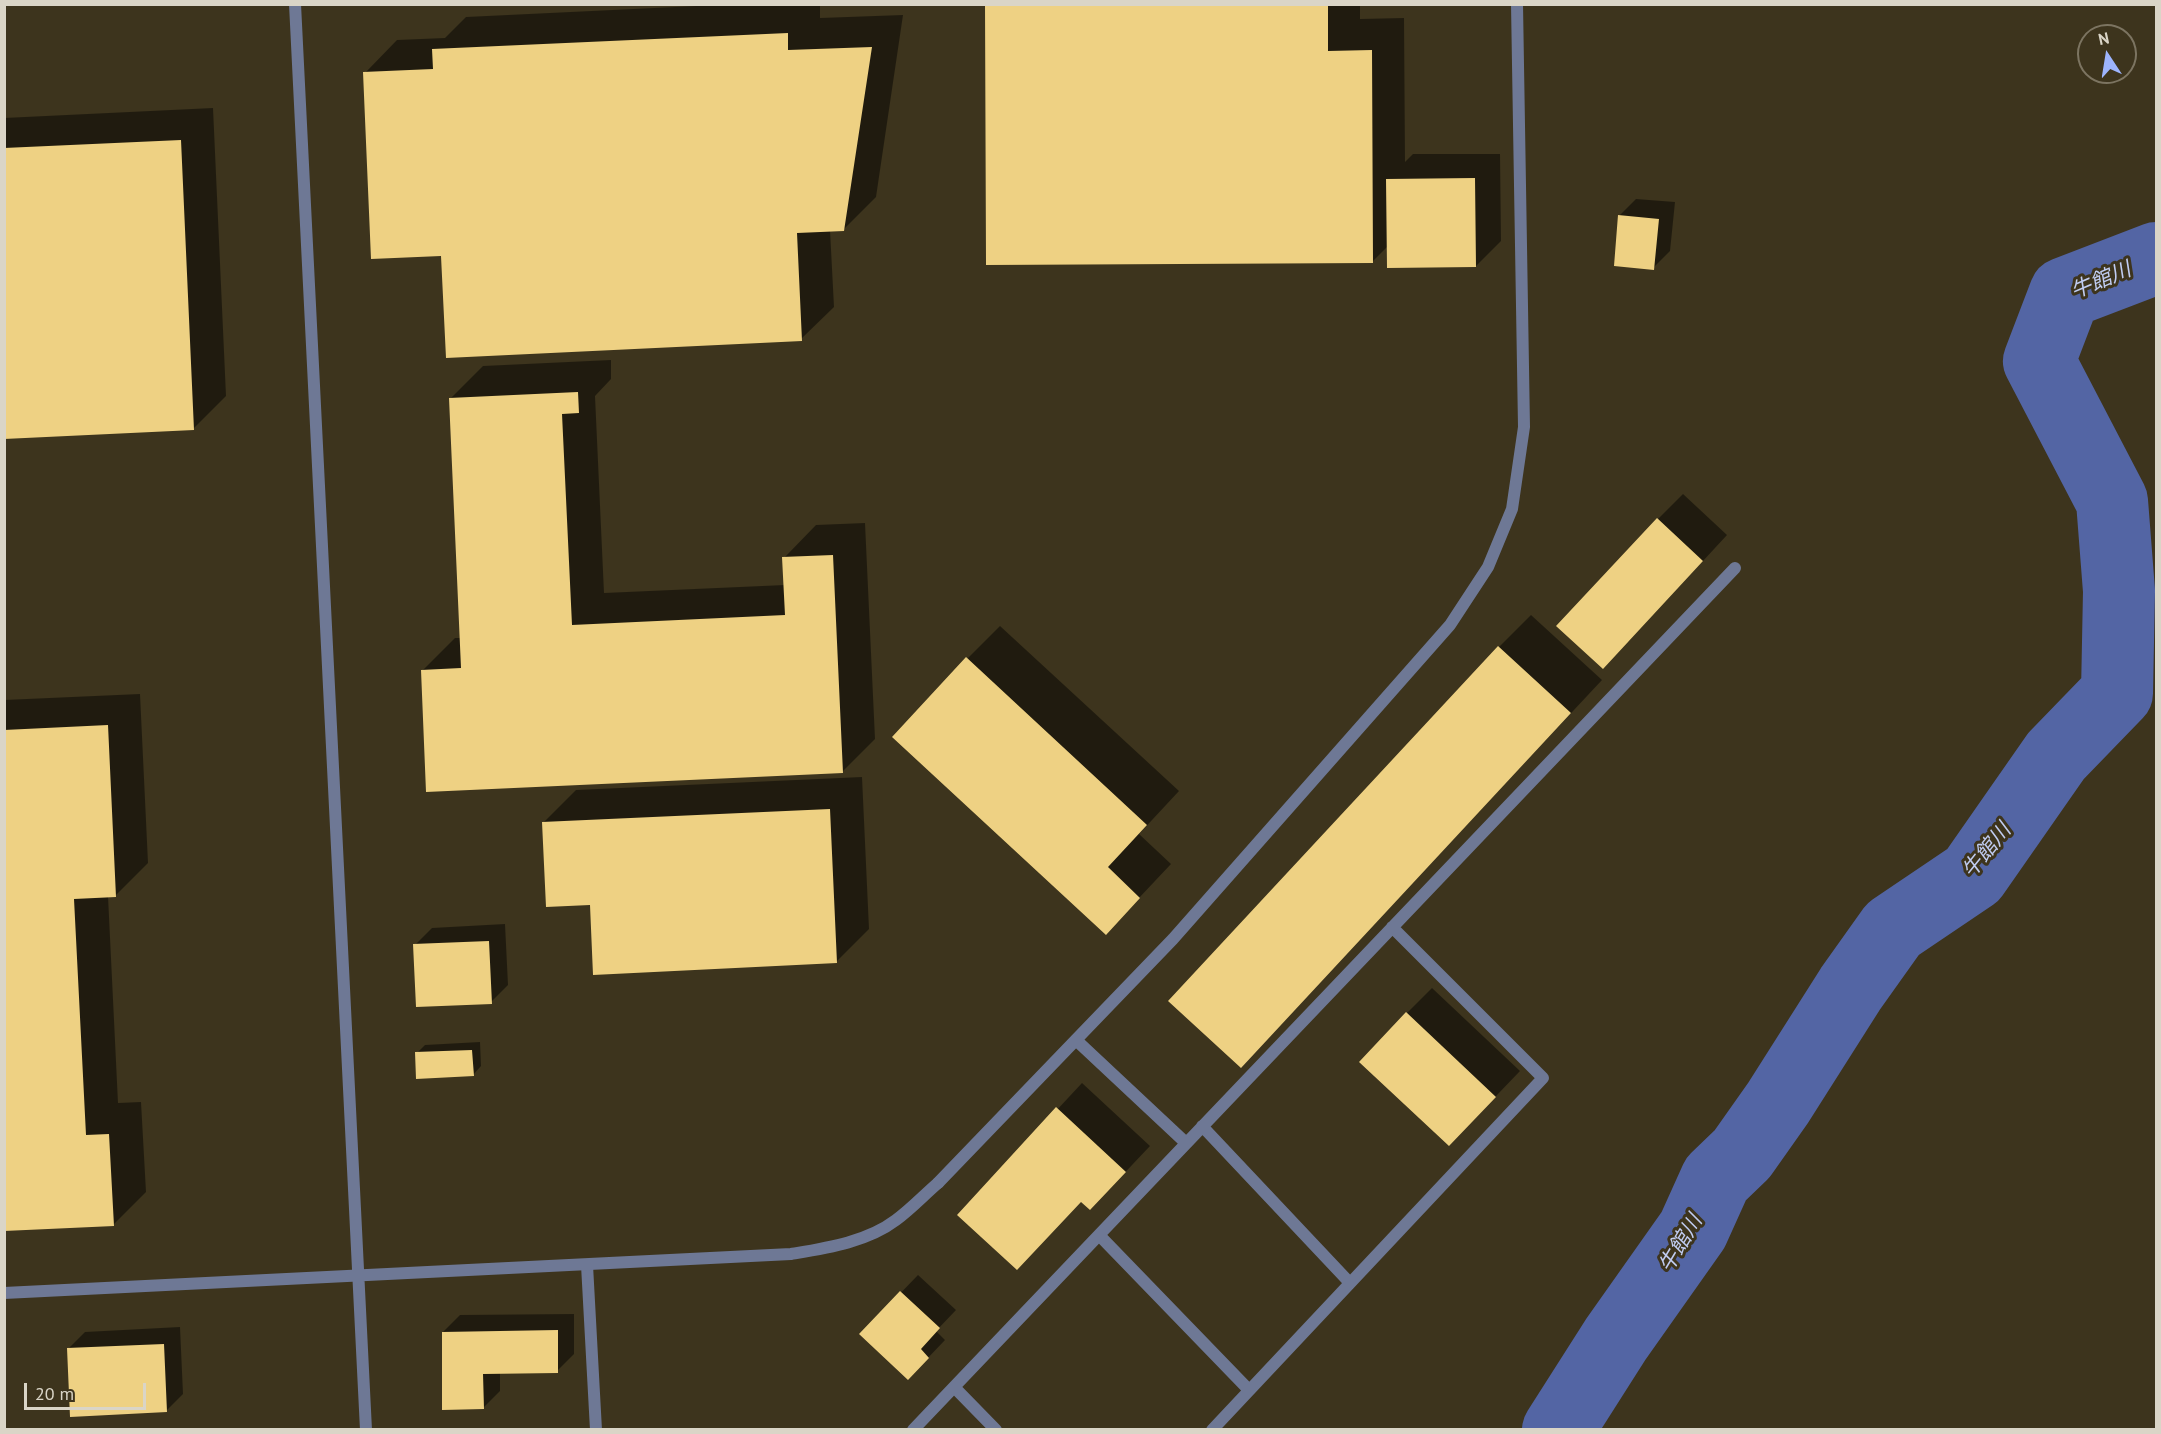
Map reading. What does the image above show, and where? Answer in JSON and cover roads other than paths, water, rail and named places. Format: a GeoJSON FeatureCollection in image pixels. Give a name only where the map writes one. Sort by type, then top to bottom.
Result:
{"type":"FeatureCollection","features":[{"type":"Feature","properties":{"kind":"street"},"geometry":{"type":"LineString","coordinates":[[295,4],[366,1430]]}},
{"type":"Feature","properties":{"kind":"street"},"geometry":{"type":"LineString","coordinates":[[4,1293],[771,1256],[826,1248],[867,1237],[895,1221],[938,1183],[1173,939],[1450,625],[1488,567],[1512,509],[1524,427],[1516,4]]}},
{"type":"Feature","properties":{"kind":"street"},"geometry":{"type":"LineString","coordinates":[[913,1430],[1734,568]]}},
{"type":"Feature","properties":{"kind":"street"},"geometry":{"type":"LineString","coordinates":[[1212,1430],[1543,1078],[1392,927]]}},
{"type":"Feature","properties":{"kind":"street"},"geometry":{"type":"LineString","coordinates":[[1076,1040],[1186,1143]]}},
{"type":"Feature","properties":{"kind":"street"},"geometry":{"type":"LineString","coordinates":[[1202,1126],[1350,1283]]}},
{"type":"Feature","properties":{"kind":"street"},"geometry":{"type":"LineString","coordinates":[[1099,1235],[1249,1390]]}},
{"type":"Feature","properties":{"kind":"street"},"geometry":{"type":"LineString","coordinates":[[587,1265],[596,1430]]}},
{"type":"Feature","properties":{"kind":"street"},"geometry":{"type":"LineString","coordinates":[[954,1387],[996,1430]]}},
{"type":"Feature","properties":{"kind":"waterway","name":"牛館川"},"geometry":{"type":"LineString","coordinates":[[1558,1430],[1616,1339],[1693,1230],[1716,1179],[1742,1154],[1778,1103],[1851,988],[1893,929],[1973,875],[2056,756],[2117,693],[2119,591],[2112,501],[2039,361],[2065,293],[2156,258]]}}]}
